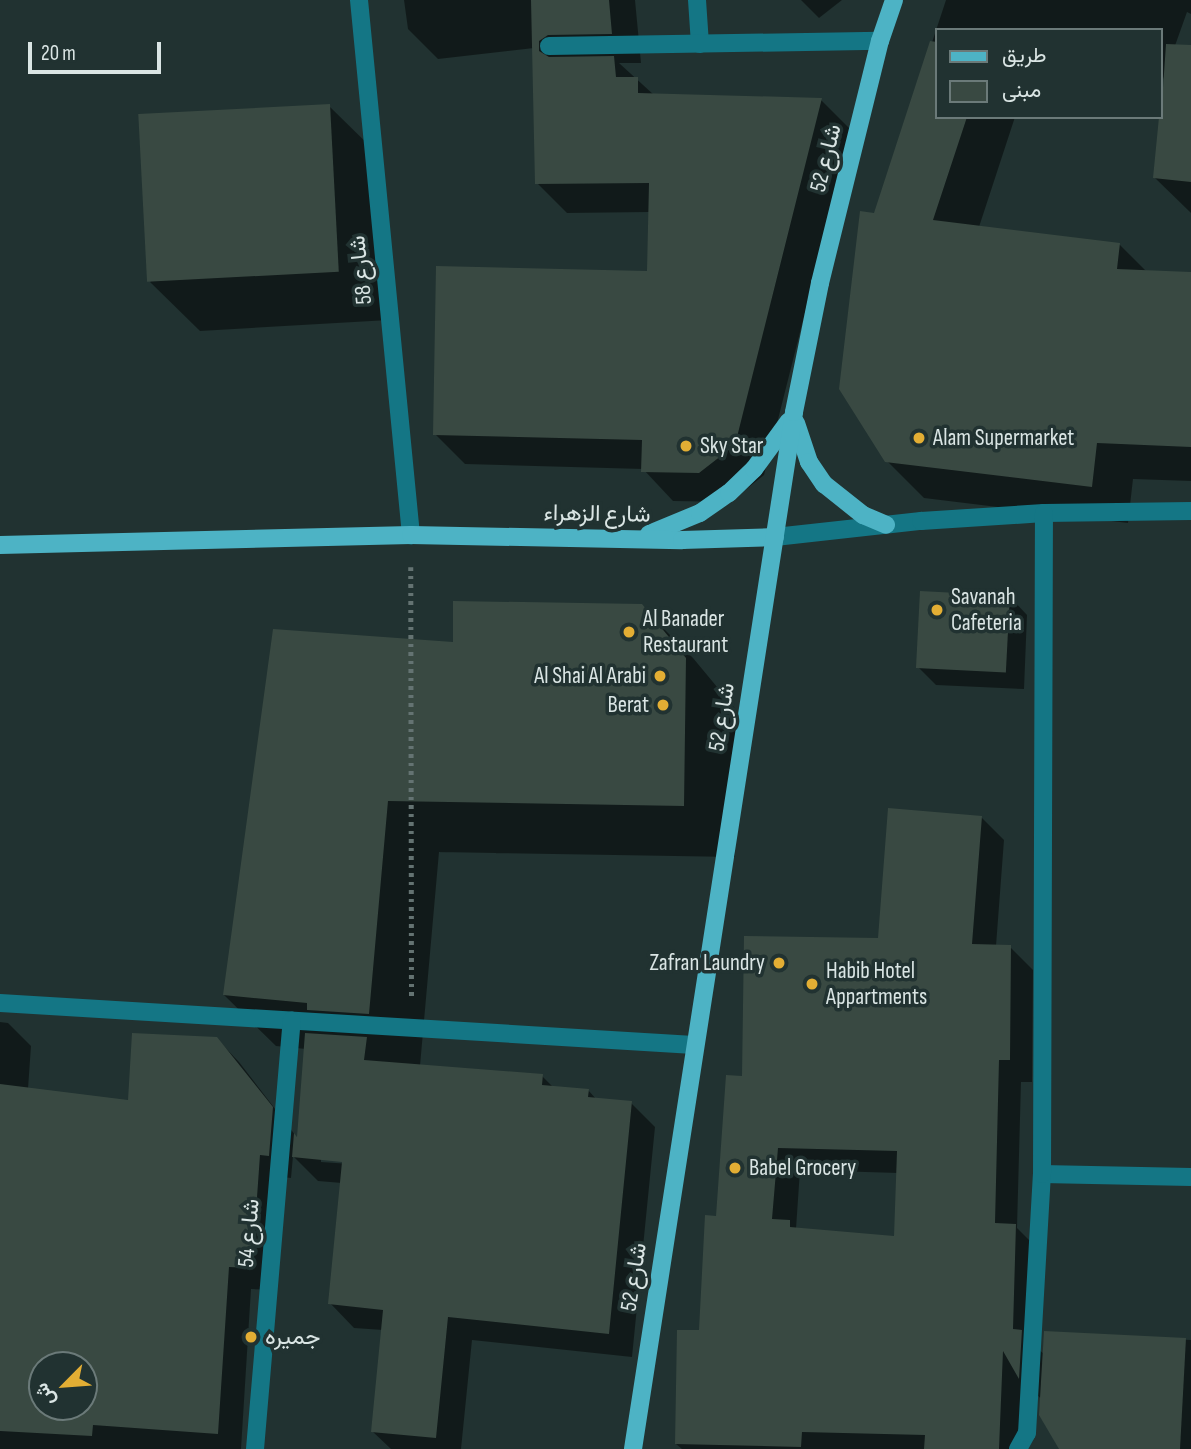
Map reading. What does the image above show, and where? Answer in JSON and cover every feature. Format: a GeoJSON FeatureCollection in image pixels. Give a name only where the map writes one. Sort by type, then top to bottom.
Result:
{"type":"FeatureCollection","features":[{"type":"Feature","properties":{"kind":"main road","name":"شارع 52"},"geometry":{"type":"LineString","coordinates":[[633,1449],[794,412],[820,283],[880,41],[894,0]]}},
{"type":"Feature","properties":{"kind":"main road"},"geometry":{"type":"LineString","coordinates":[[794,412],[809,462],[824,484],[842,502],[886,525]]}},
{"type":"Feature","properties":{"kind":"main road"},"geometry":{"type":"LineString","coordinates":[[635,539],[700,513],[729,493],[754,469],[794,412]]}},
{"type":"Feature","properties":{"kind":"main road","name":"شارع الزهراء"},"geometry":{"type":"LineString","coordinates":[[0,545],[411,535],[635,539],[775,537]]}},
{"type":"Feature","properties":{"kind":"street","name":"شارع 58"},"geometry":{"type":"LineString","coordinates":[[359,0],[411,535]]}},
{"type":"Feature","properties":{"kind":"street"},"geometry":{"type":"LineString","coordinates":[[697,0],[700,44]]}},
{"type":"Feature","properties":{"kind":"street"},"geometry":{"type":"LineString","coordinates":[[549,46],[880,41]]}},
{"type":"Feature","properties":{"kind":"street","name":"شارع الزهراء"},"geometry":{"type":"LineString","coordinates":[[775,537],[1044,513],[1191,510]]}},
{"type":"Feature","properties":{"kind":"street"},"geometry":{"type":"LineString","coordinates":[[1018,1449],[1027,1433],[1041,1174],[1044,513]]}},
{"type":"Feature","properties":{"kind":"street"},"geometry":{"type":"LineString","coordinates":[[0,1003],[694,1045]]}},
{"type":"Feature","properties":{"kind":"street","name":"شارع 54"},"geometry":{"type":"LineString","coordinates":[[255,1449],[292,1020]]}},
{"type":"Feature","properties":{"kind":"street"},"geometry":{"type":"LineString","coordinates":[[1041,1174],[1191,1177]]}},
{"type":"Feature","properties":{"kind":"path"},"geometry":{"type":"LineString","coordinates":[[411,535],[412,1028]]}},
{"type":"Feature","properties":{"kind":"building"},"geometry":{"type":"Polygon","coordinates":[[[531,0],[609,0],[612,34],[548,35],[539,41],[539,51],[549,57],[614,56],[616,77],[638,77],[638,93],[822,98],[735,445],[699,473],[641,472],[642,440],[433,435],[436,266],[647,271],[649,183],[535,184],[531,0]]]}},
{"type":"Feature","properties":{"kind":"building"},"geometry":{"type":"Polygon","coordinates":[[[930,41],[936,42],[936,119],[966,119],[933,220],[1120,243],[1117,269],[1191,272],[1191,447],[1097,443],[1092,487],[885,462],[839,389],[860,211],[874,213],[930,41]]]}},
{"type":"Feature","properties":{"kind":"building"},"geometry":{"type":"Polygon","coordinates":[[[1166,44],[1191,45],[1191,182],[1153,178],[1159,119],[1163,119],[1166,44]]]}},
{"type":"Feature","properties":{"kind":"building"},"geometry":{"type":"Polygon","coordinates":[[[330,104],[339,272],[147,282],[138,114],[330,104]]]}},
{"type":"Feature","properties":{"kind":"building"},"geometry":{"type":"Polygon","coordinates":[[[920,591],[1010,596],[1006,673],[916,668],[920,591]]]}},
{"type":"Feature","properties":{"kind":"building"},"geometry":{"type":"Polygon","coordinates":[[[453,601],[642,604],[686,658],[684,806],[388,801],[369,1014],[307,1010],[307,1003],[223,995],[273,629],[453,642],[453,601]]]}},
{"type":"Feature","properties":{"kind":"building"},"geometry":{"type":"Polygon","coordinates":[[[888,808],[982,816],[972,944],[1011,945],[1010,1060],[999,1060],[995,1223],[1016,1224],[1013,1329],[1022,1330],[1019,1379],[1003,1351],[999,1449],[924,1449],[925,1435],[802,1432],[801,1447],[675,1444],[677,1330],[699,1330],[705,1215],[716,1216],[726,1075],[742,1076],[744,936],[878,938],[888,808]],[[778,1148],[772,1219],[790,1220],[790,1227],[894,1236],[897,1151],[778,1148]]]}},
{"type":"Feature","properties":{"kind":"building"},"geometry":{"type":"Polygon","coordinates":[[[132,1033],[217,1037],[273,1107],[269,1156],[260,1155],[252,1268],[229,1267],[218,1434],[93,1425],[92,1436],[0,1431],[0,1084],[128,1100],[132,1033]]]}},
{"type":"Feature","properties":{"kind":"building"},"geometry":{"type":"Polygon","coordinates":[[[305,1033],[367,1037],[364,1060],[543,1074],[542,1085],[589,1089],[588,1097],[632,1101],[609,1334],[448,1317],[436,1438],[371,1432],[383,1310],[328,1304],[342,1162],[292,1157],[294,1133],[297,1137],[305,1033]]]}},
{"type":"Feature","properties":{"kind":"building"},"geometry":{"type":"Polygon","coordinates":[[[1044,1331],[1186,1338],[1180,1449],[1059,1449],[1039,1415],[1044,1331]]]}},
{"type":"Feature","properties":{"kind":"place","name":"Alam Supermarket"},"geometry":{"type":"Point","coordinates":[919,438]}},
{"type":"Feature","properties":{"kind":"place","name":"Sky Star"},"geometry":{"type":"Point","coordinates":[686,446]}},
{"type":"Feature","properties":{"kind":"place","name":"Savanah Cafeteria"},"geometry":{"type":"Point","coordinates":[937,610]}},
{"type":"Feature","properties":{"kind":"place","name":"Al Banader Restaurant"},"geometry":{"type":"Point","coordinates":[629,632]}},
{"type":"Feature","properties":{"kind":"place","name":"Al Shai Al Arabi"},"geometry":{"type":"Point","coordinates":[660,676]}},
{"type":"Feature","properties":{"kind":"place","name":"Berat"},"geometry":{"type":"Point","coordinates":[663,705]}},
{"type":"Feature","properties":{"kind":"place","name":"Zafran Laundry"},"geometry":{"type":"Point","coordinates":[779,963]}},
{"type":"Feature","properties":{"kind":"place","name":"Habib Hotel Appartments"},"geometry":{"type":"Point","coordinates":[812,984]}},
{"type":"Feature","properties":{"kind":"place","name":"Babel Grocery"},"geometry":{"type":"Point","coordinates":[735,1168]}},
{"type":"Feature","properties":{"kind":"place","name":"جميره"},"geometry":{"type":"Point","coordinates":[251,1337]}}]}
